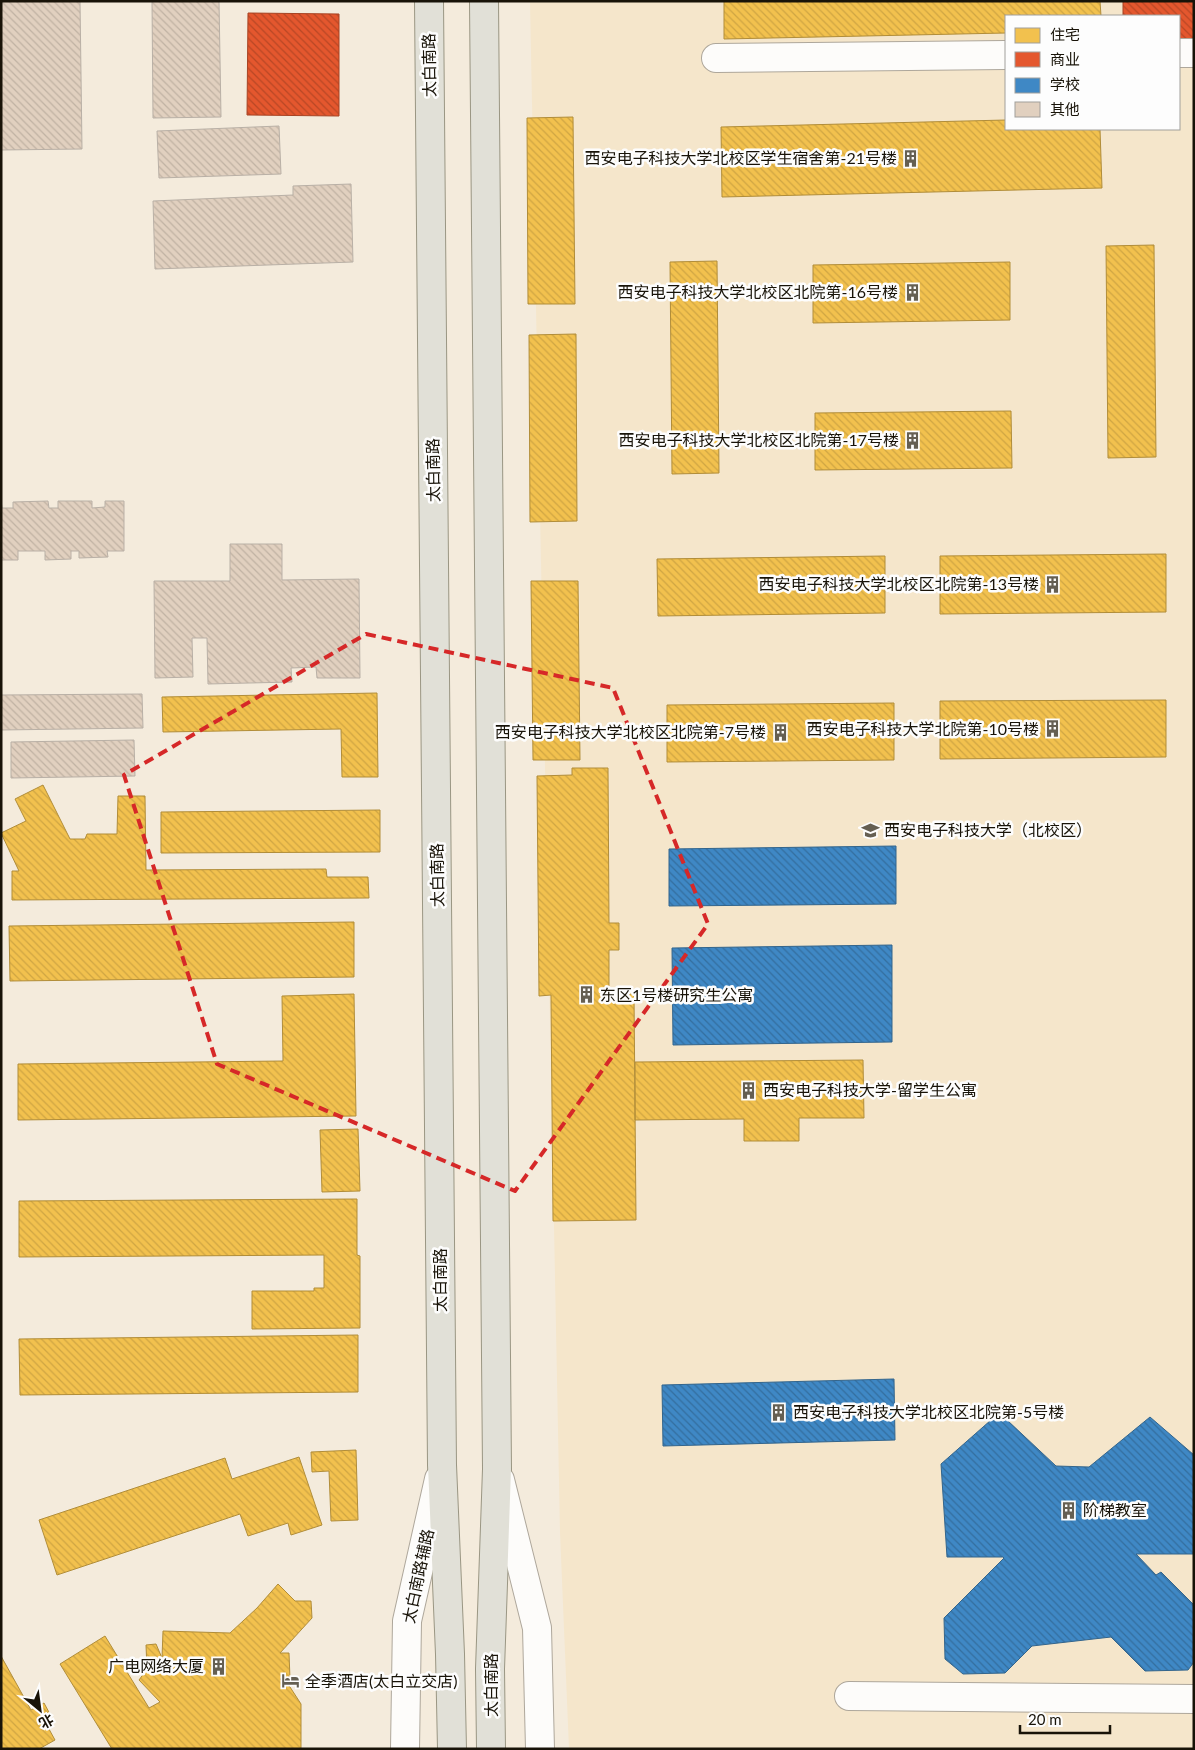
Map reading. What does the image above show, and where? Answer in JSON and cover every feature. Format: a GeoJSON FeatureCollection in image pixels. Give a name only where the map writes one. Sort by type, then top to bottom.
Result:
{"type":"FeatureCollection","features":[{"type":"Feature","properties":{"kind":"main road","name":"太白南路"},"geometry":{"type":"LineString","coordinates":[[428,1],[442,1465],[452,1749]]}},
{"type":"Feature","properties":{"kind":"main road","name":"太白南路"},"geometry":{"type":"LineString","coordinates":[[484,1],[497,1469],[490,1669],[492,1749]]}},
{"type":"Feature","properties":{"kind":"street"},"geometry":{"type":"LineString","coordinates":[[1180,53],[1194,53]]}},
{"type":"Feature","properties":{"kind":"street"},"geometry":{"type":"LineString","coordinates":[[716,58],[1005,55]]}},
{"type":"Feature","properties":{"kind":"street","name":"太白南路辅路"},"geometry":{"type":"LineString","coordinates":[[405,1749],[407,1621],[442,1465]]}},
{"type":"Feature","properties":{"kind":"street"},"geometry":{"type":"LineString","coordinates":[[497,1469],[537,1628],[540,1749]]}},
{"type":"Feature","properties":{"kind":"street"},"geometry":{"type":"LineString","coordinates":[[849,1696],[1194,1699]]}},
{"type":"Feature","properties":{"kind":"highlighted area"},"geometry":{"type":"Polygon","coordinates":[[[366,634],[613,688],[708,924],[515,1191],[217,1064],[124,775],[366,634]]]}},
{"type":"Feature","properties":{"kind":"shaded area","name":"西安电子科技大学（北校区）"},"geometry":{"type":"Polygon","coordinates":[[[530,1],[1194,1],[1194,1749],[569,1749],[560,1532],[530,1]]]}},
{"type":"Feature","properties":{"kind":"building: 住宅"},"geometry":{"type":"Polygon","coordinates":[[[724,1],[1100,1],[1101,15],[1005,15],[1005,33],[724,39],[724,1]]]}},
{"type":"Feature","properties":{"kind":"building: 住宅"},"geometry":{"type":"Polygon","coordinates":[[[573,117],[575,304],[528,304],[527,118],[573,117]]]}},
{"type":"Feature","properties":{"kind":"building: 住宅","name":"西安电子科技大学北校区学生宿舍第-21号楼"},"geometry":{"type":"Polygon","coordinates":[[[1005,120],[1005,130],[1100,130],[1102,188],[722,197],[721,127],[1005,120]]]}},
{"type":"Feature","properties":{"kind":"building: 住宅"},"geometry":{"type":"Polygon","coordinates":[[[1154,245],[1156,457],[1108,458],[1106,246],[1154,245]]]}},
{"type":"Feature","properties":{"kind":"building: 住宅"},"geometry":{"type":"Polygon","coordinates":[[[717,261],[719,473],[672,474],[670,262],[717,261]]]}},
{"type":"Feature","properties":{"kind":"building: 住宅","name":"西安电子科技大学北校区北院第-16号楼"},"geometry":{"type":"Polygon","coordinates":[[[1010,262],[1010,320],[813,323],[813,265],[1010,262]]]}},
{"type":"Feature","properties":{"kind":"building: 住宅"},"geometry":{"type":"Polygon","coordinates":[[[576,334],[577,521],[530,522],[529,335],[576,334]]]}},
{"type":"Feature","properties":{"kind":"building: 住宅","name":"西安电子科技大学北校区北院第-17号楼"},"geometry":{"type":"Polygon","coordinates":[[[1011,411],[1012,468],[815,470],[815,413],[1011,411]]]}},
{"type":"Feature","properties":{"kind":"building: 住宅","name":"西安电子科技大学北校区北院第-13号楼"},"geometry":{"type":"Polygon","coordinates":[[[1166,554],[1166,612],[940,614],[940,556],[1166,554]]]}},
{"type":"Feature","properties":{"kind":"building: 住宅"},"geometry":{"type":"Polygon","coordinates":[[[885,556],[885,613],[658,616],[657,559],[885,556]]]}},
{"type":"Feature","properties":{"kind":"building: 住宅"},"geometry":{"type":"Polygon","coordinates":[[[531,581],[578,581],[580,760],[533,760],[531,581]]]}},
{"type":"Feature","properties":{"kind":"building: 住宅"},"geometry":{"type":"Polygon","coordinates":[[[377,693],[378,777],[342,777],[341,729],[163,732],[162,697],[377,693]]]}},
{"type":"Feature","properties":{"kind":"building: 住宅","name":"西安电子科技大学北院第-10号楼"},"geometry":{"type":"Polygon","coordinates":[[[1166,700],[1166,757],[940,759],[940,701],[1166,700]]]}},
{"type":"Feature","properties":{"kind":"building: 住宅","name":"西安电子科技大学北校区北院第-7号楼"},"geometry":{"type":"Polygon","coordinates":[[[894,703],[894,760],[667,762],[667,705],[894,703]]]}},
{"type":"Feature","properties":{"kind":"building: 住宅","name":"东区1号楼研究生公寓"},"geometry":{"type":"Polygon","coordinates":[[[572,768],[608,768],[609,923],[619,923],[619,950],[609,950],[609,995],[634,994],[636,1220],[553,1221],[551,995],[539,996],[537,776],[572,775],[572,768]]]}},
{"type":"Feature","properties":{"kind":"building: 住宅"},"geometry":{"type":"Polygon","coordinates":[[[43,785],[70,839],[85,839],[87,834],[117,834],[118,796],[145,796],[146,870],[326,869],[327,877],[368,877],[369,898],[12,900],[12,871],[19,871],[1,833],[26,821],[15,799],[43,785]]]}},
{"type":"Feature","properties":{"kind":"building: 住宅"},"geometry":{"type":"Polygon","coordinates":[[[380,810],[380,852],[161,853],[161,812],[380,810]]]}},
{"type":"Feature","properties":{"kind":"building: 住宅"},"geometry":{"type":"Polygon","coordinates":[[[354,922],[354,977],[10,981],[9,926],[354,922]]]}},
{"type":"Feature","properties":{"kind":"building: 住宅"},"geometry":{"type":"Polygon","coordinates":[[[354,994],[356,1116],[18,1120],[18,1064],[283,1061],[282,996],[354,994]]]}},
{"type":"Feature","properties":{"kind":"building: 住宅","name":"西安电子科技大学-留学生公寓"},"geometry":{"type":"Polygon","coordinates":[[[863,1060],[864,1118],[799,1118],[799,1141],[744,1141],[744,1119],[635,1120],[635,1062],[863,1060]]]}},
{"type":"Feature","properties":{"kind":"building: 住宅"},"geometry":{"type":"Polygon","coordinates":[[[358,1129],[360,1191],[322,1192],[320,1130],[358,1129]]]}},
{"type":"Feature","properties":{"kind":"building: 住宅"},"geometry":{"type":"Polygon","coordinates":[[[357,1199],[357,1255],[360,1256],[360,1328],[252,1329],[252,1291],[314,1291],[314,1288],[324,1288],[324,1255],[19,1257],[19,1201],[357,1199]]]}},
{"type":"Feature","properties":{"kind":"building: 住宅"},"geometry":{"type":"Polygon","coordinates":[[[358,1335],[358,1392],[20,1395],[19,1339],[358,1335]]]}},
{"type":"Feature","properties":{"kind":"building: 住宅"},"geometry":{"type":"Polygon","coordinates":[[[356,1450],[358,1520],[331,1521],[329,1471],[312,1472],[311,1452],[356,1450]]]}},
{"type":"Feature","properties":{"kind":"building: 住宅"},"geometry":{"type":"Polygon","coordinates":[[[299,1457],[322,1525],[291,1535],[288,1523],[248,1536],[240,1514],[57,1575],[39,1520],[225,1458],[232,1479],[299,1457]]]}},
{"type":"Feature","properties":{"kind":"building: 住宅","name":"广电网络大厦"},"geometry":{"type":"Polygon","coordinates":[[[278,1584],[295,1601],[311,1601],[312,1618],[280,1653],[289,1653],[290,1679],[280,1679],[290,1687],[301,1704],[301,1749],[112,1749],[60,1664],[105,1636],[149,1708],[160,1702],[139,1680],[147,1669],[146,1645],[156,1644],[162,1658],[163,1631],[230,1633],[257,1608],[278,1584]]]}},
{"type":"Feature","properties":{"kind":"building: 住宅"},"geometry":{"type":"Polygon","coordinates":[[[1,1656],[31,1710],[44,1703],[51,1716],[44,1720],[55,1740],[39,1749],[1,1749],[1,1656]]]}},
{"type":"Feature","properties":{"kind":"building: 商业"},"geometry":{"type":"Polygon","coordinates":[[[1123,1],[1194,1],[1194,49],[1180,49],[1180,15],[1123,15],[1123,1]]]}},
{"type":"Feature","properties":{"kind":"building: 商业"},"geometry":{"type":"Polygon","coordinates":[[[248,13],[339,14],[339,116],[247,115],[248,13]]]}},
{"type":"Feature","properties":{"kind":"building: 学校"},"geometry":{"type":"Polygon","coordinates":[[[896,846],[896,904],[669,906],[669,849],[896,846]]]}},
{"type":"Feature","properties":{"kind":"building: 学校"},"geometry":{"type":"Polygon","coordinates":[[[892,945],[892,1042],[673,1045],[672,948],[892,945]]]}},
{"type":"Feature","properties":{"kind":"building: 学校","name":"西安电子科技大学北校区北院第-5号楼"},"geometry":{"type":"Polygon","coordinates":[[[894,1379],[895,1440],[663,1446],[662,1385],[894,1379]]]}},
{"type":"Feature","properties":{"kind":"building: 学校","name":"阶梯教室"},"geometry":{"type":"Polygon","coordinates":[[[1150,1417],[1194,1455],[1194,1554],[1136,1554],[1156,1575],[1161,1572],[1194,1605],[1194,1662],[1188,1670],[1145,1671],[1111,1637],[1032,1646],[1005,1673],[963,1674],[945,1659],[944,1618],[1004,1558],[947,1557],[941,1464],[991,1420],[1007,1420],[1056,1466],[1089,1467],[1150,1417]]]}},
{"type":"Feature","properties":{"kind":"building: 其他"},"geometry":{"type":"Polygon","coordinates":[[[1,1],[80,1],[82,149],[1,150],[1,1]]]}},
{"type":"Feature","properties":{"kind":"building: 其他"},"geometry":{"type":"Polygon","coordinates":[[[152,1],[219,1],[221,117],[153,118],[152,1]]]}},
{"type":"Feature","properties":{"kind":"building: 其他"},"geometry":{"type":"Polygon","coordinates":[[[279,126],[281,174],[159,178],[157,131],[279,126]]]}},
{"type":"Feature","properties":{"kind":"building: 其他"},"geometry":{"type":"Polygon","coordinates":[[[351,184],[353,262],[155,269],[153,201],[293,195],[293,186],[351,184]]]}},
{"type":"Feature","properties":{"kind":"building: 其他"},"geometry":{"type":"Polygon","coordinates":[[[1,500],[2,508],[13,508],[13,502],[48,501],[49,508],[58,508],[58,501],[92,501],[92,508],[105,507],[105,501],[124,501],[124,551],[107,551],[108,557],[79,558],[79,551],[71,551],[71,559],[45,560],[45,551],[18,551],[18,560],[1,560],[1,500]]]}},
{"type":"Feature","properties":{"kind":"building: 其他"},"geometry":{"type":"Polygon","coordinates":[[[230,544],[282,544],[282,580],[359,579],[360,678],[317,678],[316,667],[291,668],[292,682],[208,684],[207,638],[192,638],[193,677],[155,678],[154,581],[230,581],[230,544]]]}},
{"type":"Feature","properties":{"kind":"building: 其他"},"geometry":{"type":"Polygon","coordinates":[[[142,694],[143,728],[1,730],[1,695],[142,694]]]}},
{"type":"Feature","properties":{"kind":"building: 其他"},"geometry":{"type":"Polygon","coordinates":[[[134,740],[135,776],[11,778],[11,742],[134,740]]]}},
{"type":"Feature","properties":{"kind":"place","name":"西安电子科技大学北校区学生宿舍第-21号楼"},"geometry":{"type":"Point","coordinates":[911,158]}},
{"type":"Feature","properties":{"kind":"place","name":"西安电子科技大学北校区北院第-16号楼"},"geometry":{"type":"Point","coordinates":[912,292]}},
{"type":"Feature","properties":{"kind":"place","name":"西安电子科技大学北校区北院第-17号楼"},"geometry":{"type":"Point","coordinates":[913,440]}},
{"type":"Feature","properties":{"kind":"place","name":"西安电子科技大学北校区北院第-13号楼"},"geometry":{"type":"Point","coordinates":[1053,584]}},
{"type":"Feature","properties":{"kind":"place","name":"西安电子科技大学北院第-10号楼"},"geometry":{"type":"Point","coordinates":[1053,729]}},
{"type":"Feature","properties":{"kind":"place","name":"西安电子科技大学北校区北院第-7号楼"},"geometry":{"type":"Point","coordinates":[780,732]}},
{"type":"Feature","properties":{"kind":"place","name":"西安电子科技大学（北校区）"},"geometry":{"type":"Point","coordinates":[870,830]}},
{"type":"Feature","properties":{"kind":"place","name":"东区1号楼研究生公寓"},"geometry":{"type":"Point","coordinates":[586,995]}},
{"type":"Feature","properties":{"kind":"place","name":"西安电子科技大学-留学生公寓"},"geometry":{"type":"Point","coordinates":[749,1090]}},
{"type":"Feature","properties":{"kind":"place","name":"西安电子科技大学北校区北院第-5号楼"},"geometry":{"type":"Point","coordinates":[779,1412]}},
{"type":"Feature","properties":{"kind":"place","name":"阶梯教室"},"geometry":{"type":"Point","coordinates":[1069,1510]}},
{"type":"Feature","properties":{"kind":"place","name":"广电网络大厦"},"geometry":{"type":"Point","coordinates":[218,1666]}},
{"type":"Feature","properties":{"kind":"place","name":"全季酒店(太白立交店)"},"geometry":{"type":"Point","coordinates":[291,1681]}}]}
